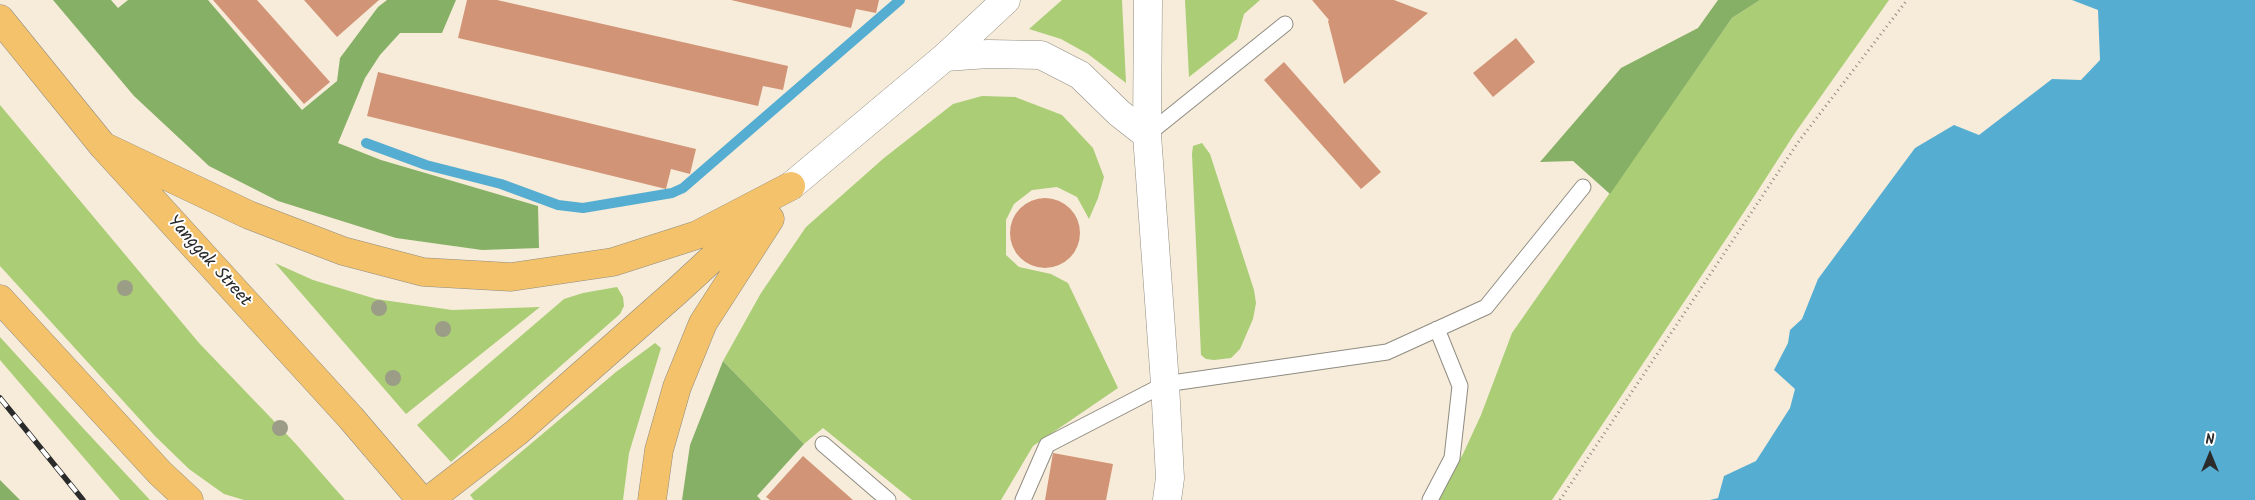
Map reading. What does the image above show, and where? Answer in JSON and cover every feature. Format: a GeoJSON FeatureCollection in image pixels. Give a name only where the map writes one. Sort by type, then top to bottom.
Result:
{"type":"FeatureCollection","features":[{"type":"Feature","properties":{"kind":"main road","name":"Yanggak Street"},"geometry":{"type":"LineString","coordinates":[[0,19],[103,146],[351,418],[421,500]]}},
{"type":"Feature","properties":{"kind":"main road"},"geometry":{"type":"LineString","coordinates":[[103,146],[249,215],[343,251],[423,272],[511,277],[613,262],[697,235],[791,186]]}},
{"type":"Feature","properties":{"kind":"main road"},"geometry":{"type":"LineString","coordinates":[[429,500],[517,432],[677,291],[791,186]]}},
{"type":"Feature","properties":{"kind":"main road"},"geometry":{"type":"LineString","coordinates":[[652,500],[659,450],[677,387],[703,323],[791,186]]}},
{"type":"Feature","properties":{"kind":"main road"},"geometry":{"type":"LineString","coordinates":[[0,299],[160,474],[189,500]]}},
{"type":"Feature","properties":{"kind":"street"},"geometry":{"type":"LineString","coordinates":[[791,186],[944,57],[1006,0]]}},
{"type":"Feature","properties":{"kind":"street"},"geometry":{"type":"LineString","coordinates":[[1148,0],[1146,135],[1166,384],[1170,478],[1167,500]]}},
{"type":"Feature","properties":{"kind":"street"},"geometry":{"type":"LineString","coordinates":[[944,57],[988,54],[1041,55],[1080,75],[1119,113],[1146,135]]}},
{"type":"Feature","properties":{"kind":"lane"},"geometry":{"type":"LineString","coordinates":[[1146,135],[1285,24]]}},
{"type":"Feature","properties":{"kind":"lane"},"geometry":{"type":"LineString","coordinates":[[1023,500],[1047,444],[1166,384],[1387,352],[1486,307],[1583,187]]}},
{"type":"Feature","properties":{"kind":"lane"},"geometry":{"type":"LineString","coordinates":[[1430,500],[1452,458],[1460,386],[1438,329]]}},
{"type":"Feature","properties":{"kind":"lane"},"geometry":{"type":"LineString","coordinates":[[824,444],[888,500]]}},
{"type":"Feature","properties":{"kind":"path"},"geometry":{"type":"LineString","coordinates":[[1560,500],[1799,141],[1907,0]]}},
{"type":"Feature","properties":{"kind":"green space"},"geometry":{"type":"Polygon","coordinates":[[[53,0],[111,0],[118,8],[128,0],[208,0],[302,110],[337,81],[340,58],[378,7],[387,0],[456,0],[442,33],[400,33],[380,55],[365,78],[338,143],[381,160],[538,206],[539,248],[482,250],[396,238],[278,201],[209,166],[134,96],[53,0]]]}},
{"type":"Feature","properties":{"kind":"green space"},"geometry":{"type":"Polygon","coordinates":[[[1062,0],[1122,0],[1126,83],[1088,54],[1061,39],[1029,29],[1062,0]]]}},
{"type":"Feature","properties":{"kind":"green space"},"geometry":{"type":"Polygon","coordinates":[[[1185,0],[1260,0],[1244,14],[1237,39],[1189,77],[1185,0]]]}},
{"type":"Feature","properties":{"kind":"green space"},"geometry":{"type":"Polygon","coordinates":[[[1718,0],[1760,0],[1732,18],[1610,194],[1573,161],[1540,162],[1621,68],[1698,28],[1718,0]]]}},
{"type":"Feature","properties":{"kind":"green space"},"geometry":{"type":"Polygon","coordinates":[[[1760,0],[1889,0],[1795,133],[1552,500],[1435,500],[1463,454],[1481,415],[1512,333],[1732,18],[1760,0]]]}},
{"type":"Feature","properties":{"kind":"green space"},"geometry":{"type":"Polygon","coordinates":[[[982,96],[1015,97],[1062,115],[1093,148],[1104,177],[1089,219],[1077,197],[1057,187],[1032,190],[1014,204],[1006,220],[1006,255],[1019,267],[1051,274],[1068,283],[1118,388],[1033,446],[1001,500],[912,500],[823,428],[804,444],[723,361],[761,293],[806,227],[884,158],[953,104],[982,96]]]}},
{"type":"Feature","properties":{"kind":"green space"},"geometry":{"type":"Polygon","coordinates":[[[0,105],[199,343],[295,443],[345,500],[244,500],[224,494],[189,469],[155,436],[0,266],[0,105]]]}},
{"type":"Feature","properties":{"kind":"green space"},"geometry":{"type":"Polygon","coordinates":[[[1202,143],[1210,154],[1254,290],[1256,303],[1253,319],[1240,349],[1231,358],[1214,360],[1206,359],[1201,355],[1192,154],[1193,146],[1202,143]]]}},
{"type":"Feature","properties":{"kind":"green space"},"geometry":{"type":"Polygon","coordinates":[[[275,263],[313,280],[376,299],[452,310],[540,307],[406,414],[275,263]]]}},
{"type":"Feature","properties":{"kind":"green space"},"geometry":{"type":"Polygon","coordinates":[[[617,287],[623,297],[624,306],[620,314],[451,462],[417,425],[564,299],[583,293],[617,287]]]}},
{"type":"Feature","properties":{"kind":"green space"},"geometry":{"type":"Polygon","coordinates":[[[0,337],[150,500],[120,500],[0,360],[0,337]]]}},
{"type":"Feature","properties":{"kind":"green space"},"geometry":{"type":"Polygon","coordinates":[[[655,343],[661,348],[629,453],[623,500],[474,500],[470,495],[616,372],[655,343]]]}},
{"type":"Feature","properties":{"kind":"green space"},"geometry":{"type":"Polygon","coordinates":[[[723,361],[804,444],[757,496],[761,500],[682,500],[690,445],[723,361]]]}},
{"type":"Feature","properties":{"kind":"green space"},"geometry":{"type":"Polygon","coordinates":[[[0,480],[20,500],[0,500],[0,480]]]}},
{"type":"Feature","properties":{"kind":"water"},"geometry":{"type":"Polygon","coordinates":[[[2072,0],[2255,0],[2255,500],[1710,500],[1718,498],[1724,476],[1756,461],[1790,408],[1795,389],[1774,370],[1788,343],[1790,330],[1802,319],[1818,279],[1915,148],[1954,125],[1979,135],[2052,79],[2081,80],[2100,60],[2098,10],[2072,0]]]}},
{"type":"Feature","properties":{"kind":"building"},"geometry":{"type":"Polygon","coordinates":[[[213,0],[257,0],[330,82],[304,104],[213,0]]]}},
{"type":"Feature","properties":{"kind":"building"},"geometry":{"type":"Polygon","coordinates":[[[304,0],[379,0],[337,37],[304,0]]]}},
{"type":"Feature","properties":{"kind":"building"},"geometry":{"type":"Polygon","coordinates":[[[467,0],[497,0],[788,66],[783,90],[763,86],[758,106],[458,38],[467,0]]]}},
{"type":"Feature","properties":{"kind":"building"},"geometry":{"type":"Polygon","coordinates":[[[731,0],[879,0],[876,13],[856,9],[851,28],[731,0]]]}},
{"type":"Feature","properties":{"kind":"building"},"geometry":{"type":"Polygon","coordinates":[[[1312,0],[1394,0],[1428,13],[1344,84],[1329,20],[1312,0]]]}},
{"type":"Feature","properties":{"kind":"building"},"geometry":{"type":"Polygon","coordinates":[[[1516,38],[1535,62],[1493,97],[1473,73],[1516,38]]]}},
{"type":"Feature","properties":{"kind":"building"},"geometry":{"type":"Polygon","coordinates":[[[1284,62],[1381,172],[1361,189],[1264,80],[1284,62]]]}},
{"type":"Feature","properties":{"kind":"building"},"geometry":{"type":"Polygon","coordinates":[[[378,72],[696,149],[690,174],[671,169],[666,189],[367,116],[378,72]]]}},
{"type":"Feature","properties":{"kind":"building"},"geometry":{"type":"Polygon","coordinates":[[[1045,198],[1058,201],[1070,208],[1077,220],[1080,233],[1077,246],[1070,258],[1058,265],[1045,268],[1032,265],[1020,258],[1013,246],[1010,233],[1013,220],[1020,208],[1032,201],[1045,198]]]}},
{"type":"Feature","properties":{"kind":"building"},"geometry":{"type":"Polygon","coordinates":[[[1053,453],[1113,464],[1106,500],[1045,500],[1053,453]]]}},
{"type":"Feature","properties":{"kind":"building"},"geometry":{"type":"Polygon","coordinates":[[[803,456],[853,500],[770,500],[766,497],[803,456]]]}},
{"type":"Feature","properties":{"kind":"waterway"},"geometry":{"type":"LineString","coordinates":[[366,143],[426,165],[501,184],[558,205],[583,208],[672,193],[683,188],[900,0]]}},
{"type":"Feature","properties":{"kind":"railway"},"geometry":{"type":"LineString","coordinates":[[0,398],[83,500]]}}]}
